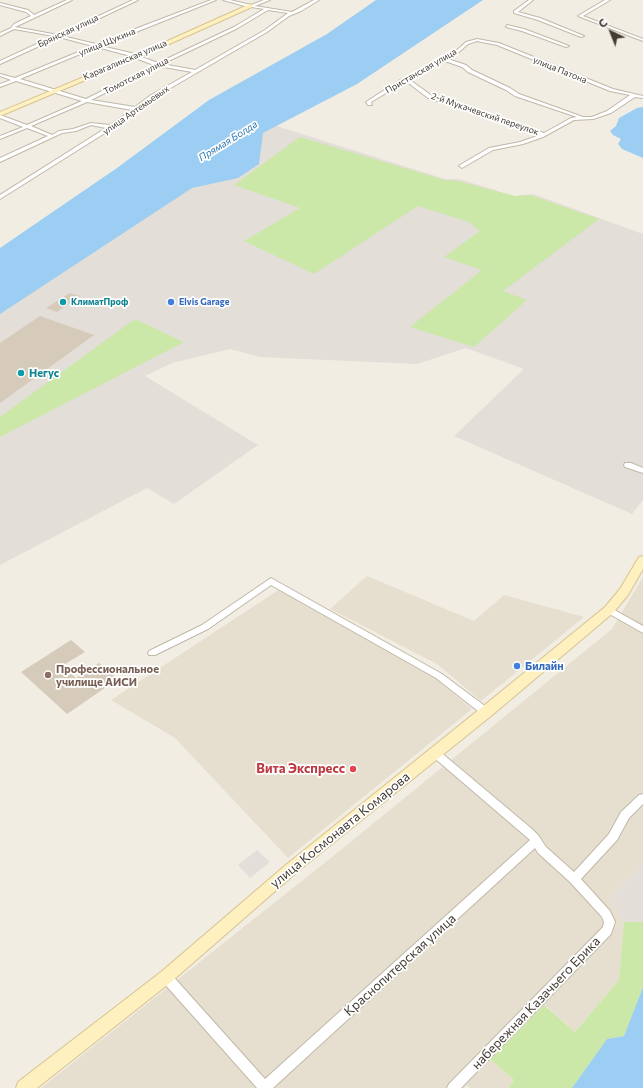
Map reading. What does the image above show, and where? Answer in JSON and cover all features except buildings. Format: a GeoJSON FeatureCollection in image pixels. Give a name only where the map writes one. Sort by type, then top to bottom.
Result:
{"type":"FeatureCollection","features":[{"type":"Feature","properties":{"kind":"main road","name":"Карагалинская улица"},"geometry":{"type":"LineString","coordinates":[[0,115],[136,57],[248,3]]}},
{"type":"Feature","properties":{"kind":"main road","name":"улица Космонавта Комарова"},"geometry":{"type":"LineString","coordinates":[[24,1088],[166,977],[292,868],[486,712],[609,610],[624,592],[643,560]]}},
{"type":"Feature","properties":{"kind":"street"},"geometry":{"type":"LineString","coordinates":[[0,35],[33,16],[70,0]]}},
{"type":"Feature","properties":{"kind":"street","name":"Брянская улица"},"geometry":{"type":"LineString","coordinates":[[0,63],[136,0]]}},
{"type":"Feature","properties":{"kind":"street","name":"улица Щукина"},"geometry":{"type":"LineString","coordinates":[[0,86],[214,0]]}},
{"type":"Feature","properties":{"kind":"street"},"geometry":{"type":"LineString","coordinates":[[225,0],[248,3],[293,13]]}},
{"type":"Feature","properties":{"kind":"street"},"geometry":{"type":"LineString","coordinates":[[248,3],[259,3],[268,0]]}},
{"type":"Feature","properties":{"kind":"street","name":"улица Артемьевых"},"geometry":{"type":"LineString","coordinates":[[0,197],[111,127],[153,96],[317,0]]}},
{"type":"Feature","properties":{"kind":"street"},"geometry":{"type":"LineString","coordinates":[[530,0],[515,12],[565,28],[582,36]]}},
{"type":"Feature","properties":{"kind":"street"},"geometry":{"type":"LineString","coordinates":[[608,0],[580,16],[643,40]]}},
{"type":"Feature","properties":{"kind":"street"},"geometry":{"type":"LineString","coordinates":[[248,3],[259,3]]}},
{"type":"Feature","properties":{"kind":"street"},"geometry":{"type":"LineString","coordinates":[[0,4],[27,11],[33,16]]}},
{"type":"Feature","properties":{"kind":"street","name":"Томотская улица"},"geometry":{"type":"LineString","coordinates":[[0,138],[86,101],[195,46],[235,28],[269,8]]}},
{"type":"Feature","properties":{"kind":"street"},"geometry":{"type":"LineString","coordinates":[[507,26],[523,30],[567,46]]}},
{"type":"Feature","properties":{"kind":"street"},"geometry":{"type":"LineString","coordinates":[[13,28],[58,36],[159,64],[195,71]]}},
{"type":"Feature","properties":{"kind":"street","name":"Пристанская улица"},"geometry":{"type":"LineString","coordinates":[[370,104],[368,102],[402,81],[407,80],[445,59],[467,43],[478,40]]}},
{"type":"Feature","properties":{"kind":"street","name":"улица Патона"},"geometry":{"type":"LineString","coordinates":[[478,40],[498,44],[612,90],[643,97]]}},
{"type":"Feature","properties":{"kind":"street"},"geometry":{"type":"LineString","coordinates":[[445,59],[464,66],[470,71],[508,89],[517,95],[583,118]]}},
{"type":"Feature","properties":{"kind":"street"},"geometry":{"type":"LineString","coordinates":[[0,75],[86,101],[137,109]]}},
{"type":"Feature","properties":{"kind":"street","name":"2-й Мукачевский переулок"},"geometry":{"type":"LineString","coordinates":[[407,80],[430,97],[543,134]]}},
{"type":"Feature","properties":{"kind":"street"},"geometry":{"type":"LineString","coordinates":[[462,166],[491,149],[521,143],[573,119],[593,118],[609,112],[634,95]]}},
{"type":"Feature","properties":{"kind":"street"},"geometry":{"type":"LineString","coordinates":[[0,115],[51,136]]}},
{"type":"Feature","properties":{"kind":"street"},"geometry":{"type":"LineString","coordinates":[[0,160],[61,132],[74,130],[91,124],[111,127]]}},
{"type":"Feature","properties":{"kind":"street"},"geometry":{"type":"LineString","coordinates":[[628,465],[643,471]]}},
{"type":"Feature","properties":{"kind":"street"},"geometry":{"type":"LineString","coordinates":[[152,653],[205,627],[271,582],[439,676],[486,712]]}},
{"type":"Feature","properties":{"kind":"street"},"geometry":{"type":"LineString","coordinates":[[609,610],[643,630]]}},
{"type":"Feature","properties":{"kind":"street"},"geometry":{"type":"LineString","coordinates":[[434,753],[519,824],[548,856],[574,879],[613,838],[625,815],[643,798]]}},
{"type":"Feature","properties":{"kind":"street","name":"Краснопитерская улица"},"geometry":{"type":"LineString","coordinates":[[264,1088],[536,841]]}},
{"type":"Feature","properties":{"kind":"street","name":"набережная Казачьего Ерика"},"geometry":{"type":"LineString","coordinates":[[453,1088],[607,930],[610,922],[606,914],[574,879]]}},
{"type":"Feature","properties":{"kind":"street"},"geometry":{"type":"LineString","coordinates":[[166,977],[264,1088]]}},
{"type":"Feature","properties":{"kind":"shaded area"},"geometry":{"type":"Polygon","coordinates":[[[273,125],[445,179],[459,179],[514,196],[533,194],[643,234],[643,500],[632,514],[454,436],[524,369],[466,348],[417,364],[260,357],[230,349],[172,363],[145,376],[258,445],[174,504],[147,488],[0,565],[0,313],[273,125]]]}},
{"type":"Feature","properties":{"kind":"shaded area"},"geometry":{"type":"Polygon","coordinates":[[[367,576],[474,621],[504,595],[584,617],[481,701],[437,664],[330,609],[367,576]]]}},
{"type":"Feature","properties":{"kind":"shaded area"},"geometry":{"type":"Polygon","coordinates":[[[643,577],[643,863],[608,899],[624,922],[619,980],[575,1032],[545,1005],[490,1059],[514,1080],[508,1088],[470,1088],[467,1085],[464,1088],[41,1088],[337,853],[612,629],[643,577]]]}},
{"type":"Feature","properties":{"kind":"shaded area"},"geometry":{"type":"Polygon","coordinates":[[[280,589],[430,674],[472,709],[288,858],[175,738],[111,700],[280,589]]]}},
{"type":"Feature","properties":{"kind":"shaded area"},"geometry":{"type":"Polygon","coordinates":[[[257,850],[270,862],[250,878],[238,865],[257,850]]]}},
{"type":"Feature","properties":{"kind":"shaded area"},"geometry":{"type":"Polygon","coordinates":[[[643,863],[643,922],[624,922],[608,899],[643,863]]]}},
{"type":"Feature","properties":{"kind":"green space"},"geometry":{"type":"Polygon","coordinates":[[[300,137],[445,180],[458,181],[515,196],[530,195],[599,219],[503,291],[527,300],[474,347],[410,327],[482,270],[444,257],[480,231],[469,222],[418,206],[314,274],[244,241],[300,208],[234,185],[300,137]]]}},
{"type":"Feature","properties":{"kind":"green space"},"geometry":{"type":"Polygon","coordinates":[[[135,319],[184,342],[0,437],[0,417],[135,319]]]}},
{"type":"Feature","properties":{"kind":"green space"},"geometry":{"type":"Polygon","coordinates":[[[624,922],[643,922],[643,987],[624,1036],[607,1039],[572,1088],[508,1088],[514,1080],[490,1059],[544,1005],[575,1032],[619,980],[624,922]]]}},
{"type":"Feature","properties":{"kind":"water","name":"Прямая Болда"},"geometry":{"type":"Polygon","coordinates":[[[376,0],[483,0],[357,84],[263,133],[259,164],[238,178],[192,188],[0,314],[0,248],[117,168],[209,100],[327,34],[376,0]]]}},
{"type":"Feature","properties":{"kind":"water"},"geometry":{"type":"Polygon","coordinates":[[[643,107],[643,158],[622,149],[618,144],[621,139],[613,135],[610,131],[616,126],[619,118],[637,108],[643,107]]]}},
{"type":"Feature","properties":{"kind":"water"},"geometry":{"type":"Polygon","coordinates":[[[643,987],[643,1088],[572,1088],[607,1039],[624,1036],[643,987]]]}},
{"type":"Feature","properties":{"kind":"place","name":"КлиматПроф"},"geometry":{"type":"Point","coordinates":[63,302]}},
{"type":"Feature","properties":{"kind":"place","name":"Elvis Garage"},"geometry":{"type":"Point","coordinates":[171,302]}},
{"type":"Feature","properties":{"kind":"place","name":"Негус"},"geometry":{"type":"Point","coordinates":[21,373]}},
{"type":"Feature","properties":{"kind":"place","name":"Билайн"},"geometry":{"type":"Point","coordinates":[517,666]}},
{"type":"Feature","properties":{"kind":"place","name":"Профессиональное училище АИСИ"},"geometry":{"type":"Point","coordinates":[48,675]}},
{"type":"Feature","properties":{"kind":"place","name":"Вита Экспресс"},"geometry":{"type":"Point","coordinates":[353,769]}}]}
